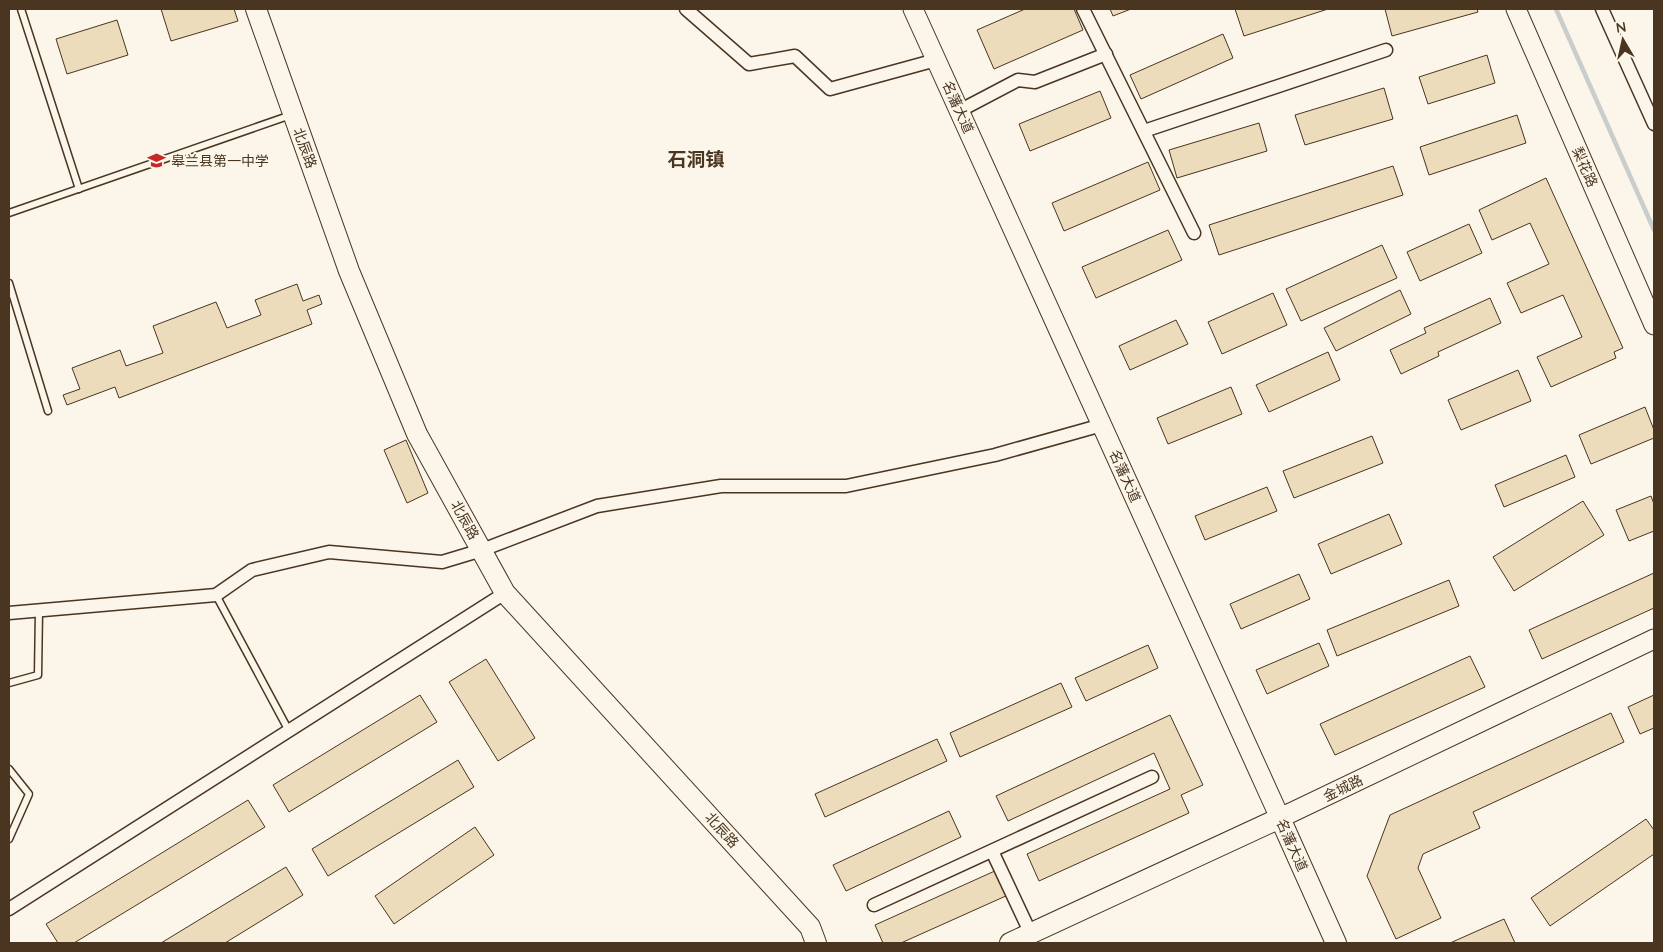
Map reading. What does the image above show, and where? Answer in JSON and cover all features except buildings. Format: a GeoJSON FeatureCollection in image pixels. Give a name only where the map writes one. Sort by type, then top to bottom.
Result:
{"type":"FeatureCollection","features":[{"type":"Feature","properties":{"kind":"main road","name":"北辰路"},"geometry":{"type":"LineString","coordinates":[[256,9],[349,272],[417,434],[506,593],[813,935],[828,943]]}},
{"type":"Feature","properties":{"kind":"main road","name":"名藩大道"},"geometry":{"type":"LineString","coordinates":[[913,9],[1336,943]]}},
{"type":"Feature","properties":{"kind":"main road","name":"梨花路"},"geometry":{"type":"LineString","coordinates":[[1516,9],[1654,325]]}},
{"type":"Feature","properties":{"kind":"main road","name":"金城路"},"geometry":{"type":"LineString","coordinates":[[1010,943],[1027,938],[1654,639]]}},
{"type":"Feature","properties":{"kind":"street"},"geometry":{"type":"LineString","coordinates":[[686,9],[748,64],[795,56],[830,89],[936,60]]}},
{"type":"Feature","properties":{"kind":"street"},"geometry":{"type":"LineString","coordinates":[[1084,9],[1194,233]]}},
{"type":"Feature","properties":{"kind":"street"},"geometry":{"type":"LineString","coordinates":[[1602,9],[1654,124]]}},
{"type":"Feature","properties":{"kind":"street"},"geometry":{"type":"LineString","coordinates":[[1144,131],[1386,50]]}},
{"type":"Feature","properties":{"kind":"street"},"geometry":{"type":"LineString","coordinates":[[960,111],[1018,80],[1036,82],[1106,54]]}},
{"type":"Feature","properties":{"kind":"street"},"geometry":{"type":"LineString","coordinates":[[9,613],[216,595],[252,570],[330,552],[442,562],[482,550],[597,506],[721,486],[846,486],[995,455],[1102,425]]}},
{"type":"Feature","properties":{"kind":"street"},"geometry":{"type":"LineString","coordinates":[[9,910],[506,593]]}},
{"type":"Feature","properties":{"kind":"street"},"geometry":{"type":"LineString","coordinates":[[874,905],[1152,776]]}},
{"type":"Feature","properties":{"kind":"street"},"geometry":{"type":"LineString","coordinates":[[992,851],[1027,938]]}},
{"type":"Feature","properties":{"kind":"lane"},"geometry":{"type":"LineString","coordinates":[[21,9],[78,189]]}},
{"type":"Feature","properties":{"kind":"lane"},"geometry":{"type":"LineString","coordinates":[[9,213],[292,115]]}},
{"type":"Feature","properties":{"kind":"lane"},"geometry":{"type":"LineString","coordinates":[[9,283],[48,411]]}},
{"type":"Feature","properties":{"kind":"lane"},"geometry":{"type":"LineString","coordinates":[[216,595],[289,730]]}},
{"type":"Feature","properties":{"kind":"lane"},"geometry":{"type":"LineString","coordinates":[[9,683],[38,675],[39,610]]}},
{"type":"Feature","properties":{"kind":"lane"},"geometry":{"type":"LineString","coordinates":[[9,769],[29,794],[9,839]]}},
{"type":"Feature","properties":{"kind":"waterway"},"geometry":{"type":"LineString","coordinates":[[1556,9],[1654,230]]}},
{"type":"Feature","properties":{"kind":"place","name":"皋兰县第一中学"},"geometry":{"type":"Point","coordinates":[157,161]}},
{"type":"Feature","properties":{"kind":"district","name":"石洞镇"},"geometry":{"type":"Point","coordinates":[696,159]}}]}
